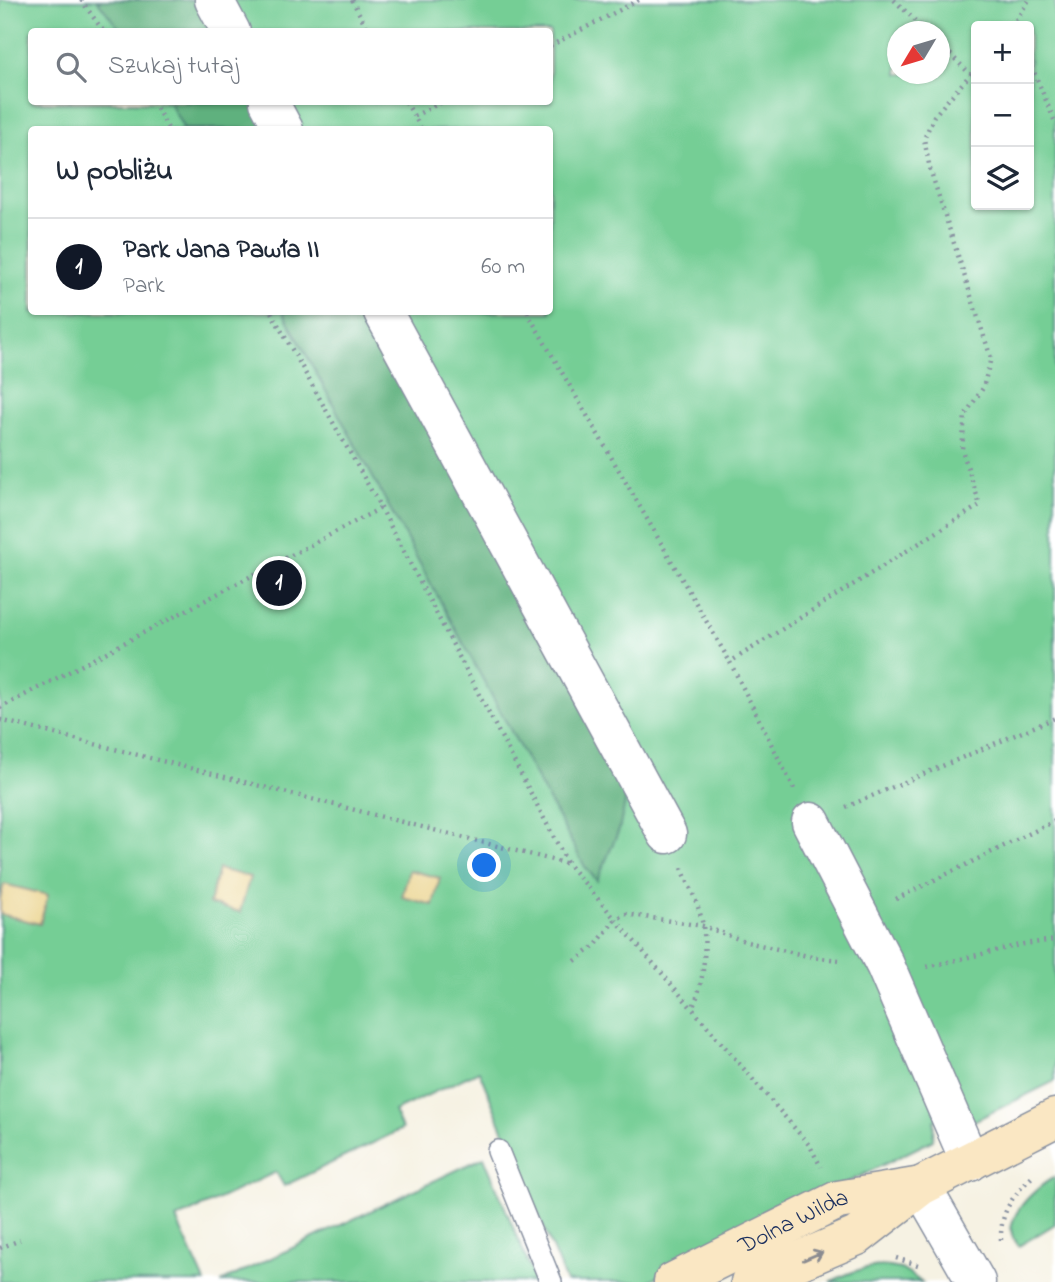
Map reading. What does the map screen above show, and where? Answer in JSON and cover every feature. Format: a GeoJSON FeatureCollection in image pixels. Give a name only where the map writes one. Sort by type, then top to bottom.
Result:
{"type":"FeatureCollection","features":[{"type":"Feature","properties":{"kind":"street"},"geometry":{"type":"LineString","coordinates":[[214,0],[229,28]]}},
{"type":"Feature","properties":{"kind":"street"},"geometry":{"type":"LineString","coordinates":[[271,105],[282,126]]}},
{"type":"Feature","properties":{"kind":"street"},"geometry":{"type":"LineString","coordinates":[[385,315],[667,834]]}},
{"type":"Feature","properties":{"kind":"street"},"geometry":{"type":"LineString","coordinates":[[811,822],[885,965],[970,1162]]}},
{"type":"Feature","properties":{"kind":"street","name":"Dolna Wilda"},"geometry":{"type":"LineString","coordinates":[[750,1282],[857,1236],[921,1186],[1055,1118]]}},
{"type":"Feature","properties":{"kind":"street"},"geometry":{"type":"LineString","coordinates":[[921,1186],[976,1282]]}},
{"type":"Feature","properties":{"kind":"street","name":"Dolna Wilda"},"geometry":{"type":"LineString","coordinates":[[673,1282],[838,1200],[921,1186]]}},
{"type":"Feature","properties":{"kind":"lane"},"geometry":{"type":"LineString","coordinates":[[498,1151],[551,1282]]}},
{"type":"Feature","properties":{"kind":"path"},"geometry":{"type":"LineString","coordinates":[[81,0],[101,28]]}},
{"type":"Feature","properties":{"kind":"path"},"geometry":{"type":"LineString","coordinates":[[352,0],[367,28]]}},
{"type":"Feature","properties":{"kind":"path"},"geometry":{"type":"LineString","coordinates":[[553,44],[639,0]]}},
{"type":"Feature","properties":{"kind":"path"},"geometry":{"type":"LineString","coordinates":[[894,0],[916,21]]}},
{"type":"Feature","properties":{"kind":"path"},"geometry":{"type":"LineString","coordinates":[[1017,21],[1029,0]]}},
{"type":"Feature","properties":{"kind":"path"},"geometry":{"type":"LineString","coordinates":[[730,662],[980,505],[962,450],[965,415],[983,388],[991,358],[930,169],[925,139],[934,116],[970,74],[950,54]]}},
{"type":"Feature","properties":{"kind":"path"},"geometry":{"type":"LineString","coordinates":[[1034,72],[1055,122]]}},
{"type":"Feature","properties":{"kind":"path"},"geometry":{"type":"LineString","coordinates":[[155,105],[167,126]]}},
{"type":"Feature","properties":{"kind":"path"},"geometry":{"type":"LineString","coordinates":[[408,105],[420,126]]}},
{"type":"Feature","properties":{"kind":"path"},"geometry":{"type":"LineString","coordinates":[[414,116],[436,105]]}},
{"type":"Feature","properties":{"kind":"path"},"geometry":{"type":"LineString","coordinates":[[273,315],[381,508],[568,864],[810,1146],[827,1178]]}},
{"type":"Feature","properties":{"kind":"path"},"geometry":{"type":"LineString","coordinates":[[529,315],[730,662],[811,822],[1055,718]]}},
{"type":"Feature","properties":{"kind":"path"},"geometry":{"type":"LineString","coordinates":[[0,708],[381,508]]}},
{"type":"Feature","properties":{"kind":"path"},"geometry":{"type":"LineString","coordinates":[[0,720],[568,864]]}},
{"type":"Feature","properties":{"kind":"path"},"geometry":{"type":"LineString","coordinates":[[860,916],[1055,821]]}},
{"type":"Feature","properties":{"kind":"path"},"geometry":{"type":"LineString","coordinates":[[667,834],[703,926],[704,954],[699,998],[692,1008]]}},
{"type":"Feature","properties":{"kind":"path"},"geometry":{"type":"LineString","coordinates":[[575,961],[595,946],[615,920],[626,914],[703,926],[747,942],[812,957],[885,965],[907,971],[1024,944],[1055,940]]}},
{"type":"Feature","properties":{"kind":"path"},"geometry":{"type":"LineString","coordinates":[[1001,1240],[1000,1224],[1007,1206],[1018,1189],[1033,1176]]}},
{"type":"Feature","properties":{"kind":"path"},"geometry":{"type":"LineString","coordinates":[[0,1248],[20,1240]]}},
{"type":"Feature","properties":{"kind":"green space"},"geometry":{"type":"Polygon","coordinates":[[[0,0],[1055,0],[1055,1081],[970,1123],[934,1120],[933,1140],[647,1282],[566,1282],[479,1071],[394,1111],[402,1129],[284,1186],[276,1172],[176,1219],[205,1282],[0,1282],[0,0]]]}},
{"type":"Feature","properties":{"kind":"green space"},"geometry":{"type":"Polygon","coordinates":[[[97,0],[203,0],[218,28],[119,28],[97,0]]]}},
{"type":"Feature","properties":{"kind":"green space"},"geometry":{"type":"Polygon","coordinates":[[[171,105],[261,105],[272,126],[182,126],[171,105]]]}},
{"type":"Feature","properties":{"kind":"green space"},"geometry":{"type":"Polygon","coordinates":[[[285,315],[376,315],[630,780],[619,830],[597,881],[585,867],[285,315]]]}},
{"type":"Feature","properties":{"kind":"green space"},"geometry":{"type":"Polygon","coordinates":[[[484,1157],[536,1282],[221,1282],[246,1270],[484,1157]]]}},
{"type":"Feature","properties":{"kind":"green space"},"geometry":{"type":"Polygon","coordinates":[[[1055,1177],[1055,1224],[1019,1246],[1013,1237],[1012,1227],[1020,1207],[1028,1197],[1055,1177]]]}},
{"type":"Feature","properties":{"kind":"green space"},"geometry":{"type":"Polygon","coordinates":[[[884,1266],[901,1269],[922,1282],[830,1282],[856,1271],[884,1266]]]}},
{"type":"Feature","properties":{"kind":"sand"},"geometry":{"type":"Polygon","coordinates":[[[218,869],[250,877],[240,912],[209,904],[218,869]]]}},
{"type":"Feature","properties":{"kind":"sand"},"geometry":{"type":"Polygon","coordinates":[[[409,870],[440,878],[433,905],[402,897],[409,870]]]}},
{"type":"Feature","properties":{"kind":"sand"},"geometry":{"type":"Polygon","coordinates":[[[4,884],[48,895],[40,924],[0,914],[4,884]]]}},
{"type":"Feature","properties":{"kind":"place","name":"Park Jana Pawła II"},"geometry":{"type":"Point","coordinates":[279,583]}}]}
